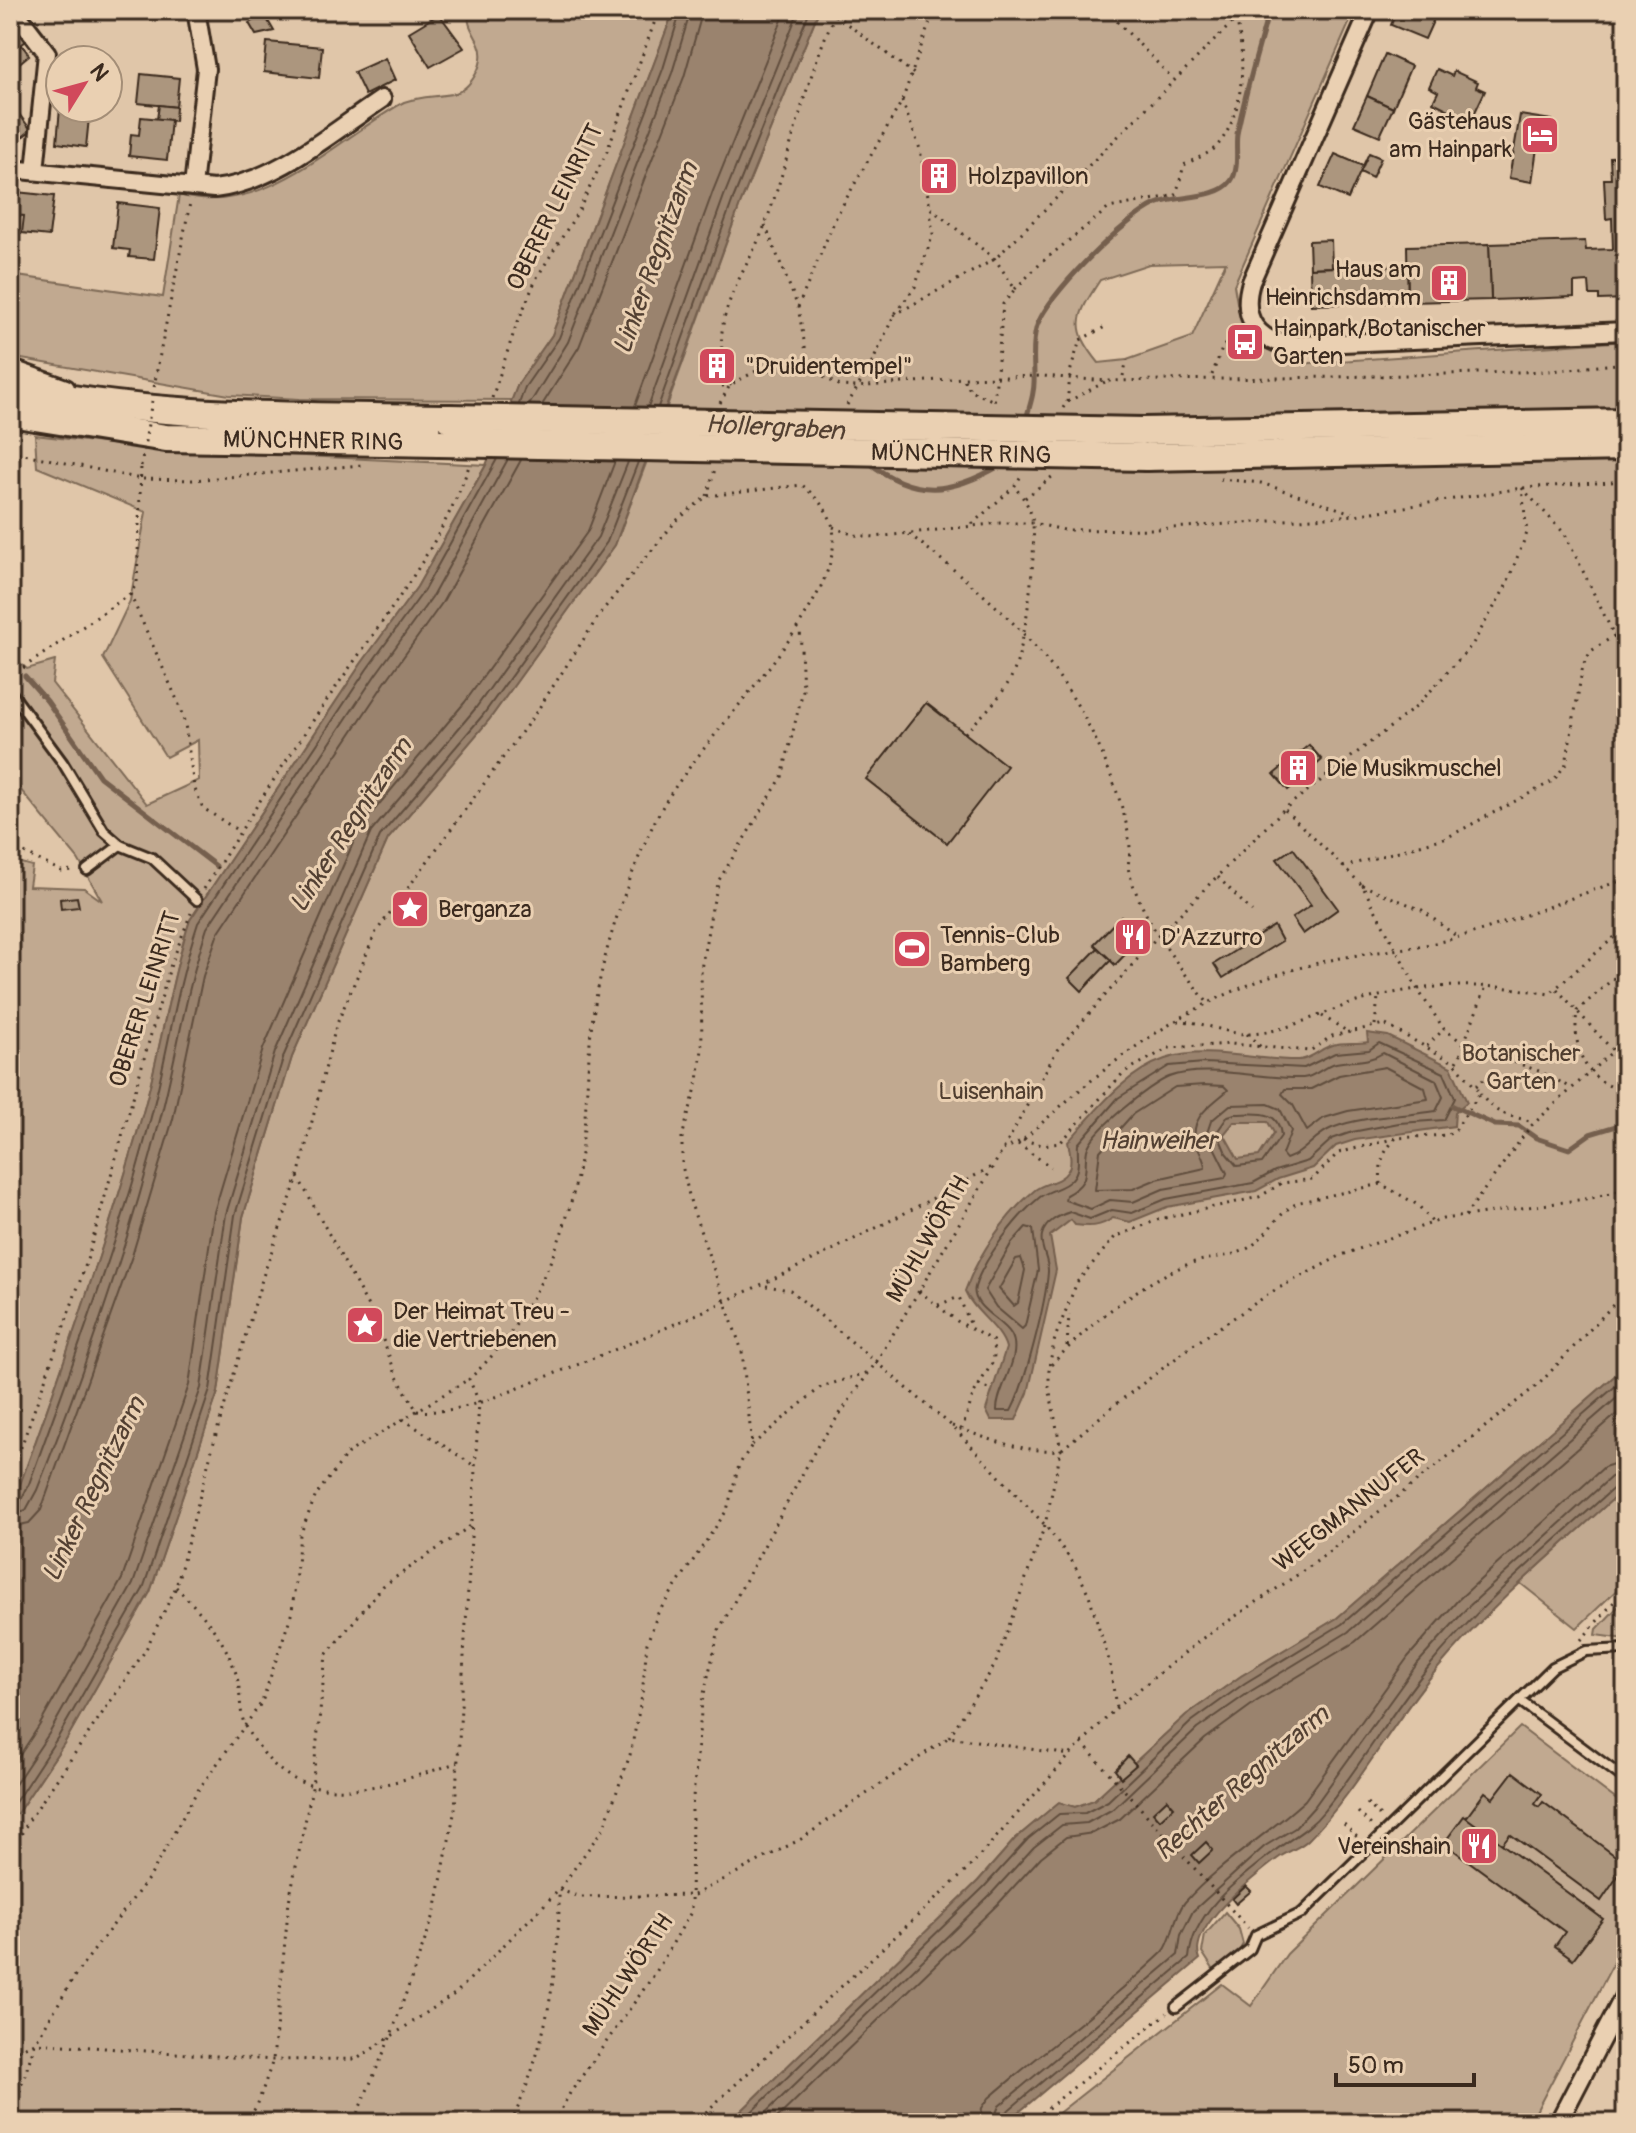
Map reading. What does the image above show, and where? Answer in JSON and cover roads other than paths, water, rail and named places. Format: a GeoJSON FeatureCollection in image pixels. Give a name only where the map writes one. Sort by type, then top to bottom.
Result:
{"type":"FeatureCollection","features":[{"type":"Feature","properties":{"kind":"main road","name":"MÜNCHNER RING"},"geometry":{"type":"LineString","coordinates":[[10,387],[112,405],[233,413],[1144,444],[1626,422]]}},
{"type":"Feature","properties":{"kind":"main road","name":"MÜNCHNER RING"},"geometry":{"type":"LineString","coordinates":[[10,413],[166,438],[439,443],[1626,447]]}},
{"type":"Feature","properties":{"kind":"street"},"geometry":{"type":"LineString","coordinates":[[14,10],[47,53],[35,171]]}},
{"type":"Feature","properties":{"kind":"street"},"geometry":{"type":"LineString","coordinates":[[193,187],[206,69],[196,10]]}},
{"type":"Feature","properties":{"kind":"street"},"geometry":{"type":"LineString","coordinates":[[1370,10],[1246,300],[1254,326],[1271,342],[1296,345],[1626,331]]}},
{"type":"Feature","properties":{"kind":"street"},"geometry":{"type":"LineString","coordinates":[[10,169],[193,187],[240,186],[264,175],[382,99]]}},
{"type":"Feature","properties":{"kind":"street"},"geometry":{"type":"LineString","coordinates":[[10,368],[112,405]]}},
{"type":"Feature","properties":{"kind":"street"},"geometry":{"type":"LineString","coordinates":[[10,422],[42,420]]}},
{"type":"Feature","properties":{"kind":"street"},"geometry":{"type":"LineString","coordinates":[[1558,2123],[1626,1992]]}},
{"type":"Feature","properties":{"kind":"lane"},"geometry":{"type":"LineString","coordinates":[[10,691],[63,763],[104,831],[120,845],[152,858],[197,900]]}},
{"type":"Feature","properties":{"kind":"lane"},"geometry":{"type":"LineString","coordinates":[[87,870],[120,845]]}},
{"type":"Feature","properties":{"kind":"lane"},"geometry":{"type":"LineString","coordinates":[[1176,2007],[1250,1949],[1256,1935],[1302,1913],[1566,1658],[1586,1651],[1626,1649]]}},
{"type":"Feature","properties":{"kind":"lane"},"geometry":{"type":"LineString","coordinates":[[1520,1701],[1626,1780]]}},
{"type":"Feature","properties":{"kind":"water","name":"Linker Regnitzarm"},"geometry":{"type":"Polygon","coordinates":[[[674,10],[819,10],[741,202],[615,545],[489,720],[388,839],[292,1057],[243,1217],[218,1392],[150,1592],[65,1742],[10,1824],[10,1504],[54,1391],[115,1208],[149,1092],[176,968],[190,920],[361,664],[417,587],[486,465],[518,384],[552,335],[674,10]]]}},
{"type":"Feature","properties":{"kind":"water","name":"Hainweiher"},"geometry":{"type":"Polygon","coordinates":[[[1367,1033],[1388,1036],[1451,1067],[1467,1102],[1455,1112],[1454,1126],[1355,1140],[1336,1146],[1313,1168],[1278,1179],[1256,1191],[1167,1207],[1130,1222],[1113,1218],[1099,1225],[1086,1226],[1075,1225],[1071,1220],[1050,1236],[1056,1270],[1028,1393],[1016,1420],[991,1420],[986,1410],[1006,1348],[999,1333],[974,1306],[965,1291],[985,1250],[1013,1211],[1035,1190],[1067,1172],[1070,1161],[1068,1142],[1112,1094],[1150,1065],[1181,1055],[1214,1053],[1299,1060],[1332,1045],[1368,1042],[1367,1033]],[[1234,1122],[1224,1134],[1238,1159],[1259,1156],[1274,1133],[1268,1122],[1234,1122]]]}},
{"type":"Feature","properties":{"kind":"water","name":"Rechter Regnitzarm"},"geometry":{"type":"Polygon","coordinates":[[[1626,1366],[1626,1487],[1526,1578],[1455,1649],[1417,1694],[1342,1801],[1305,1843],[1281,1856],[1254,1877],[1212,1918],[1198,1946],[1200,1959],[1006,2123],[729,2123],[978,1881],[1015,1839],[1059,1802],[1075,1807],[1094,1800],[1186,1715],[1241,1676],[1337,1618],[1626,1366]]]}},
{"type":"Feature","properties":{"kind":"waterway","name":"Hollergraben"},"geometry":{"type":"LineString","coordinates":[[1026,419],[1034,388],[1036,329],[1042,315],[1070,279],[1107,241],[1143,212],[1165,201],[1216,191],[1225,187],[1234,176],[1240,118],[1269,10]]}},
{"type":"Feature","properties":{"kind":"waterway","name":"Hollergraben"},"geometry":{"type":"LineString","coordinates":[[868,462],[902,482],[933,488],[966,482],[1001,465]]}},
{"type":"Feature","properties":{"kind":"waterway"},"geometry":{"type":"LineString","coordinates":[[25,676],[47,701],[100,777],[216,866]]}},
{"type":"Feature","properties":{"kind":"waterway"},"geometry":{"type":"LineString","coordinates":[[1453,1106],[1495,1125],[1519,1126],[1536,1138],[1569,1149],[1590,1134],[1626,1123]]}},
{"type":"Feature","properties":{"kind":"place","name":"Gästehaus am Hainpark"},"geometry":{"type":"Point","coordinates":[1540,135]}},
{"type":"Feature","properties":{"kind":"place","name":"Holzpavillon"},"geometry":{"type":"Point","coordinates":[939,176]}},
{"type":"Feature","properties":{"kind":"place","name":"Haus am Heinrichsdamm"},"geometry":{"type":"Point","coordinates":[1449,283]}},
{"type":"Feature","properties":{"kind":"place","name":"Hainpark/Botanischer Garten"},"geometry":{"type":"Point","coordinates":[1245,342]}},
{"type":"Feature","properties":{"kind":"place","name":"\"Druidentempel\""},"geometry":{"type":"Point","coordinates":[717,366]}},
{"type":"Feature","properties":{"kind":"place","name":"Die Musikmuschel"},"geometry":{"type":"Point","coordinates":[1298,768]}},
{"type":"Feature","properties":{"kind":"place","name":"Berganza"},"geometry":{"type":"Point","coordinates":[410,909]}},
{"type":"Feature","properties":{"kind":"place","name":"D'Azzurro"},"geometry":{"type":"Point","coordinates":[1133,937]}},
{"type":"Feature","properties":{"kind":"place","name":"Tennis-Club Bamberg"},"geometry":{"type":"Point","coordinates":[912,949]}},
{"type":"Feature","properties":{"kind":"place","name":"Der Heimat Treu - die Vertriebenen"},"geometry":{"type":"Point","coordinates":[365,1325]}},
{"type":"Feature","properties":{"kind":"place","name":"Vereinshain"},"geometry":{"type":"Point","coordinates":[1479,1846]}},
{"type":"Feature","properties":{"kind":"park label","name":"Botanischer Garten"},"geometry":{"type":"Point","coordinates":[1521,1067]}},
{"type":"Feature","properties":{"kind":"park label","name":"Luisenhain"},"geometry":{"type":"Point","coordinates":[991,1091]}}]}
